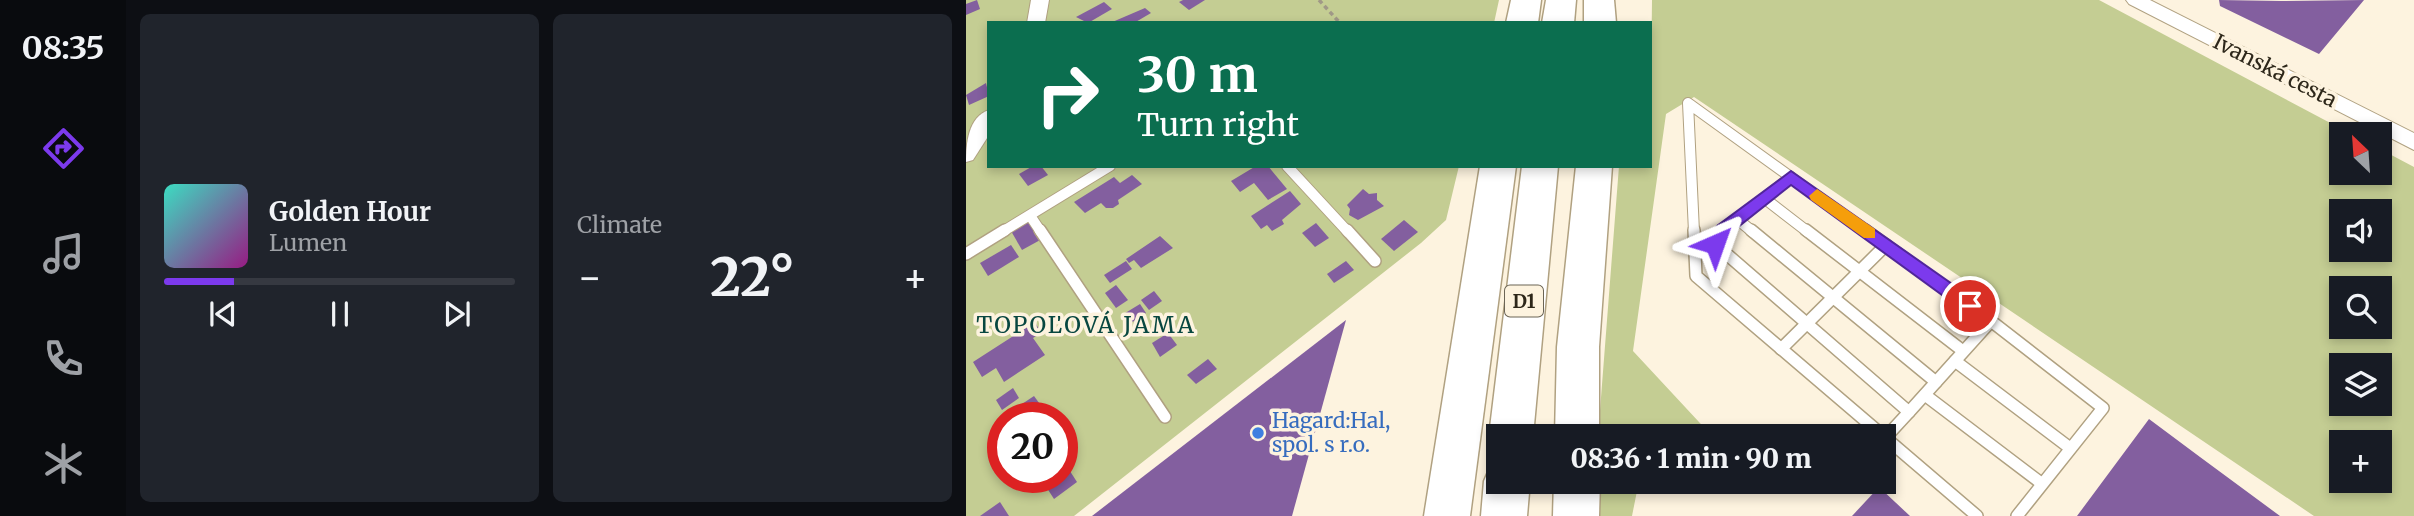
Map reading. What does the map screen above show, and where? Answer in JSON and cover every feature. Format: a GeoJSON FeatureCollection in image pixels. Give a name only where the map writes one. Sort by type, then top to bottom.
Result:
{"type":"FeatureCollection","features":[{"type":"Feature","properties":{"kind":"highway"},"geometry":{"type":"LineString","coordinates":[[1522,21],[1526,0]]}},
{"type":"Feature","properties":{"kind":"highway"},"geometry":{"type":"LineString","coordinates":[[1558,21],[1561,0]]}},
{"type":"Feature","properties":{"kind":"highway"},"geometry":{"type":"LineString","coordinates":[[1599,0],[1600,21]]}},
{"type":"Feature","properties":{"kind":"highway","name":"D1"},"geometry":{"type":"LineString","coordinates":[[1447,516],[1498,168]]}},
{"type":"Feature","properties":{"kind":"highway","name":"D1"},"geometry":{"type":"LineString","coordinates":[[1512,424],[1540,168]]}},
{"type":"Feature","properties":{"kind":"highway"},"geometry":{"type":"LineString","coordinates":[[1577,424],[1578,346],[1594,168]]}},
{"type":"Feature","properties":{"kind":"highway"},"geometry":{"type":"LineString","coordinates":[[1504,516],[1506,494]]}},
{"type":"Feature","properties":{"kind":"highway"},"geometry":{"type":"LineString","coordinates":[[1576,516],[1577,494]]}},
{"type":"Feature","properties":{"kind":"street"},"geometry":{"type":"LineString","coordinates":[[1036,21],[1040,0]]}},
{"type":"Feature","properties":{"kind":"street","name":"Ivanská cesta"},"geometry":{"type":"LineString","coordinates":[[2135,0],[2414,142]]}},
{"type":"Feature","properties":{"kind":"street"},"geometry":{"type":"LineString","coordinates":[[966,154],[987,121]]}},
{"type":"Feature","properties":{"kind":"lane"},"geometry":{"type":"LineString","coordinates":[[1869,424],[1696,276],[1688,103],[1991,321],[2104,408],[2017,516]]}},
{"type":"Feature","properties":{"kind":"lane"},"geometry":{"type":"LineString","coordinates":[[966,254],[1031,217],[1107,168]]}},
{"type":"Feature","properties":{"kind":"lane"},"geometry":{"type":"LineString","coordinates":[[1289,168],[1375,261]]}},
{"type":"Feature","properties":{"kind":"lane"},"geometry":{"type":"LineString","coordinates":[[1791,177],[1737,219],[1716,238],[1715,244],[1909,412]]}},
{"type":"Feature","properties":{"kind":"lane"},"geometry":{"type":"LineString","coordinates":[[1764,198],[1861,271],[2070,448]]}},
{"type":"Feature","properties":{"kind":"lane"},"geometry":{"type":"LineString","coordinates":[[1031,217],[1165,417]]}},
{"type":"Feature","properties":{"kind":"lane"},"geometry":{"type":"LineString","coordinates":[[1737,219],[1936,382]]}},
{"type":"Feature","properties":{"kind":"lane"},"geometry":{"type":"LineString","coordinates":[[1781,349],[1886,245]]}},
{"type":"Feature","properties":{"kind":"lane"},"geometry":{"type":"LineString","coordinates":[[1896,426],[1991,321]]}},
{"type":"Feature","properties":{"kind":"lane"},"geometry":{"type":"LineString","coordinates":[[1925,395],[2041,483]]}},
{"type":"Feature","properties":{"kind":"lane"},"geometry":{"type":"LineString","coordinates":[[1896,447],[1977,516]]}},
{"type":"Feature","properties":{"kind":"path"},"geometry":{"type":"LineString","coordinates":[[1319,0],[1338,21]]}},
{"type":"Feature","properties":{"kind":"green space"},"geometry":{"type":"Polygon","coordinates":[[[966,0],[1499,0],[1494,21],[987,21],[987,168],[1459,168],[1446,220],[1421,243],[1074,516],[966,516],[966,0]]]}},
{"type":"Feature","properties":{"kind":"green space"},"geometry":{"type":"Polygon","coordinates":[[[1652,0],[2099,0],[2329,122],[2329,186],[2392,186],[2392,155],[2414,167],[2414,516],[2314,516],[1694,97],[1666,114],[1633,351],[1701,424],[1599,424],[1619,168],[1652,168],[1652,0]]]}},
{"type":"Feature","properties":{"kind":"green space"},"geometry":{"type":"Polygon","coordinates":[[[1599,494],[1636,494],[1632,516],[1599,516],[1599,494]]]}},
{"type":"Feature","properties":{"kind":"building"},"geometry":{"type":"Polygon","coordinates":[[[977,0],[980,9],[966,15],[966,4],[977,0]]]}},
{"type":"Feature","properties":{"kind":"building"},"geometry":{"type":"Polygon","coordinates":[[[1205,0],[1189,10],[1179,2],[1205,0]]]}},
{"type":"Feature","properties":{"kind":"building"},"geometry":{"type":"Polygon","coordinates":[[[2219,0],[2364,0],[2319,54],[2220,6],[2219,0]]]}},
{"type":"Feature","properties":{"kind":"building"},"geometry":{"type":"Polygon","coordinates":[[[1104,2],[1112,9],[1091,21],[1076,17],[1104,2]]]}},
{"type":"Feature","properties":{"kind":"building"},"geometry":{"type":"Polygon","coordinates":[[[1145,8],[1151,13],[1137,21],[1115,21],[1145,8]]]}},
{"type":"Feature","properties":{"kind":"building"},"geometry":{"type":"Polygon","coordinates":[[[986,83],[987,97],[969,105],[966,95],[986,83]]]}},
{"type":"Feature","properties":{"kind":"building"},"geometry":{"type":"Polygon","coordinates":[[[1030,168],[1043,168],[1048,175],[1028,186],[1019,174],[1030,168]]]}},
{"type":"Feature","properties":{"kind":"building"},"geometry":{"type":"Polygon","coordinates":[[[1253,168],[1270,168],[1287,189],[1268,200],[1254,183],[1240,192],[1231,181],[1253,168]]]}},
{"type":"Feature","properties":{"kind":"building"},"geometry":{"type":"Polygon","coordinates":[[[1132,175],[1142,184],[1118,200],[1119,204],[1113,208],[1106,208],[1101,203],[1085,213],[1074,202],[1114,177],[1120,183],[1132,175]]]}},
{"type":"Feature","properties":{"kind":"building"},"geometry":{"type":"Polygon","coordinates":[[[1363,189],[1369,194],[1377,193],[1377,200],[1384,206],[1358,220],[1349,215],[1350,209],[1347,205],[1363,189]]]}},
{"type":"Feature","properties":{"kind":"building"},"geometry":{"type":"Polygon","coordinates":[[[1290,191],[1301,204],[1282,220],[1284,224],[1272,231],[1267,225],[1261,229],[1251,216],[1290,191]]]}},
{"type":"Feature","properties":{"kind":"building"},"geometry":{"type":"Polygon","coordinates":[[[1404,220],[1418,232],[1394,251],[1381,239],[1404,220]]]}},
{"type":"Feature","properties":{"kind":"building"},"geometry":{"type":"Polygon","coordinates":[[[1031,221],[1042,239],[1022,250],[1011,231],[1031,221]]]}},
{"type":"Feature","properties":{"kind":"building"},"geometry":{"type":"Polygon","coordinates":[[[1316,223],[1329,238],[1315,247],[1302,233],[1316,223]]]}},
{"type":"Feature","properties":{"kind":"building"},"geometry":{"type":"Polygon","coordinates":[[[1160,236],[1173,248],[1141,268],[1134,260],[1129,263],[1126,259],[1160,236]]]}},
{"type":"Feature","properties":{"kind":"building"},"geometry":{"type":"Polygon","coordinates":[[[1011,245],[1019,257],[988,276],[980,263],[1011,245]]]}},
{"type":"Feature","properties":{"kind":"building"},"geometry":{"type":"Polygon","coordinates":[[[1126,261],[1132,269],[1110,283],[1104,275],[1126,261]]]}},
{"type":"Feature","properties":{"kind":"building"},"geometry":{"type":"Polygon","coordinates":[[[1346,261],[1354,270],[1334,283],[1327,274],[1346,261]]]}},
{"type":"Feature","properties":{"kind":"building"},"geometry":{"type":"Polygon","coordinates":[[[1116,285],[1128,300],[1116,308],[1105,293],[1116,285]]]}},
{"type":"Feature","properties":{"kind":"building"},"geometry":{"type":"Polygon","coordinates":[[[1154,291],[1162,301],[1149,310],[1141,300],[1154,291]]]}},
{"type":"Feature","properties":{"kind":"building"},"geometry":{"type":"Polygon","coordinates":[[[1140,304],[1146,313],[1128,325],[1122,315],[1140,304]]]}},
{"type":"Feature","properties":{"kind":"building","name":"Hagard:Hal, spol. s r.o."},"geometry":{"type":"Polygon","coordinates":[[[1346,320],[1292,516],[1092,516],[1346,320]]]}},
{"type":"Feature","properties":{"kind":"building"},"geometry":{"type":"Polygon","coordinates":[[[1035,322],[1041,333],[1033,338],[1045,355],[1004,382],[996,368],[982,377],[973,362],[1035,322]]]}},
{"type":"Feature","properties":{"kind":"building"},"geometry":{"type":"Polygon","coordinates":[[[1168,333],[1177,345],[1160,357],[1152,343],[1168,333]]]}},
{"type":"Feature","properties":{"kind":"building"},"geometry":{"type":"Polygon","coordinates":[[[1208,359],[1217,369],[1196,384],[1187,375],[1208,359]]]}},
{"type":"Feature","properties":{"kind":"building"},"geometry":{"type":"Polygon","coordinates":[[[1013,388],[1019,398],[1013,402],[996,400],[1013,388]]]}},
{"type":"Feature","properties":{"kind":"building"},"geometry":{"type":"Polygon","coordinates":[[[1034,396],[1038,402],[1025,402],[1034,396]]]}},
{"type":"Feature","properties":{"kind":"building"},"geometry":{"type":"Polygon","coordinates":[[[2149,419],[2200,457],[2280,516],[2077,516],[2149,419]]]}},
{"type":"Feature","properties":{"kind":"building"},"geometry":{"type":"Polygon","coordinates":[[[1050,493],[1062,493],[1054,499],[1050,493]]]}},
{"type":"Feature","properties":{"kind":"building"},"geometry":{"type":"Polygon","coordinates":[[[1872,494],[1886,494],[1910,516],[1852,516],[1872,494]]]}},
{"type":"Feature","properties":{"kind":"building"},"geometry":{"type":"Polygon","coordinates":[[[1000,502],[1009,516],[980,516],[1000,502]]]}},
{"type":"Feature","properties":{"kind":"slow traffic"},"geometry":{"type":"LineString","coordinates":[[1817,196],[1869,233]]}},
{"type":"Feature","properties":{"kind":"place","name":"Hagard:Hal, spol. s r.o."},"geometry":{"type":"Point","coordinates":[1258,433]}},
{"type":"Feature","properties":{"kind":"district","name":"TOPOĽOVÁ JAMA"},"geometry":{"type":"Point","coordinates":[1086,325]}},
{"type":"Feature","properties":{"kind":"route"},"geometry":{"type":"LineString","coordinates":[[1715,244],[1716,238],[1723,231],[1791,177],[1970,306]]}}]}
